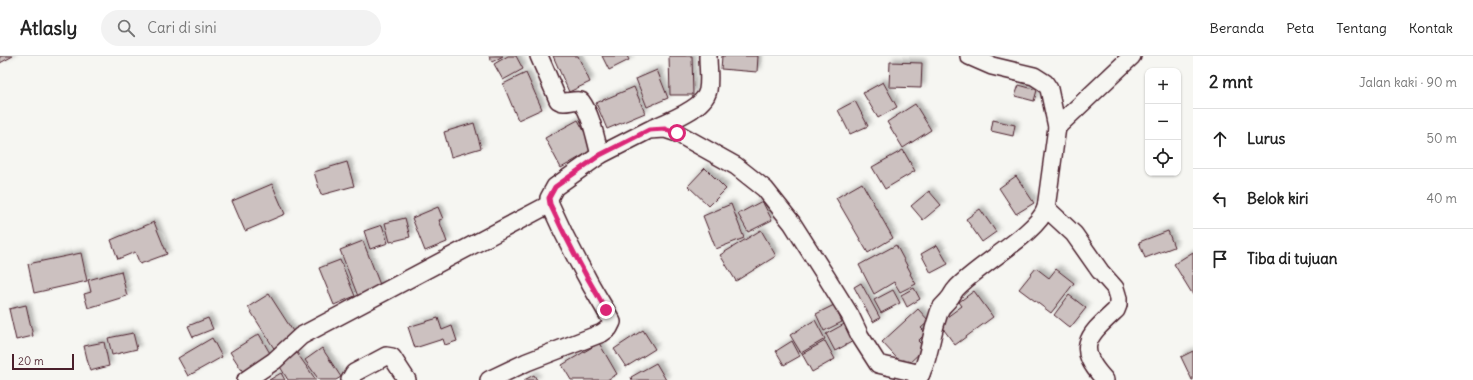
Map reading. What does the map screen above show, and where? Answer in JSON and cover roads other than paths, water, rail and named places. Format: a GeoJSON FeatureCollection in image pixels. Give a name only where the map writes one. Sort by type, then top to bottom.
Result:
{"type":"FeatureCollection","features":[{"type":"Feature","properties":{"kind":"street"},"geometry":{"type":"LineString","coordinates":[[539,56],[558,100],[561,102],[567,102],[575,99],[581,101],[584,105],[589,115],[600,155]]}},
{"type":"Feature","properties":{"kind":"street"},"geometry":{"type":"LineString","coordinates":[[489,380],[527,362],[609,328],[612,322],[568,242],[550,204],[549,198],[555,187],[600,155],[649,130],[679,117],[703,100],[708,90],[708,56]]}},
{"type":"Feature","properties":{"kind":"street"},"geometry":{"type":"LineString","coordinates":[[649,130],[665,129],[677,133],[736,166],[765,189],[792,223],[827,278],[860,336],[878,364],[919,377],[928,354],[934,327],[941,308],[950,298],[954,290],[979,268],[1030,230],[1044,213],[1046,208],[1057,127],[1049,89],[1045,83],[1034,76],[992,66],[969,56]]}},
{"type":"Feature","properties":{"kind":"street"},"geometry":{"type":"LineString","coordinates":[[1057,127],[1132,56]]}},
{"type":"Feature","properties":{"kind":"street"},"geometry":{"type":"LineString","coordinates":[[246,380],[274,361],[301,336],[550,204]]}},
{"type":"Feature","properties":{"kind":"street"},"geometry":{"type":"LineString","coordinates":[[1046,208],[1074,234],[1100,271],[1115,288],[1118,298],[1116,310],[1090,337],[1087,347],[1088,357],[1105,380]]}},
{"type":"Feature","properties":{"kind":"street"},"geometry":{"type":"LineString","coordinates":[[350,380],[354,373],[386,356],[392,357],[407,380]]}}]}
